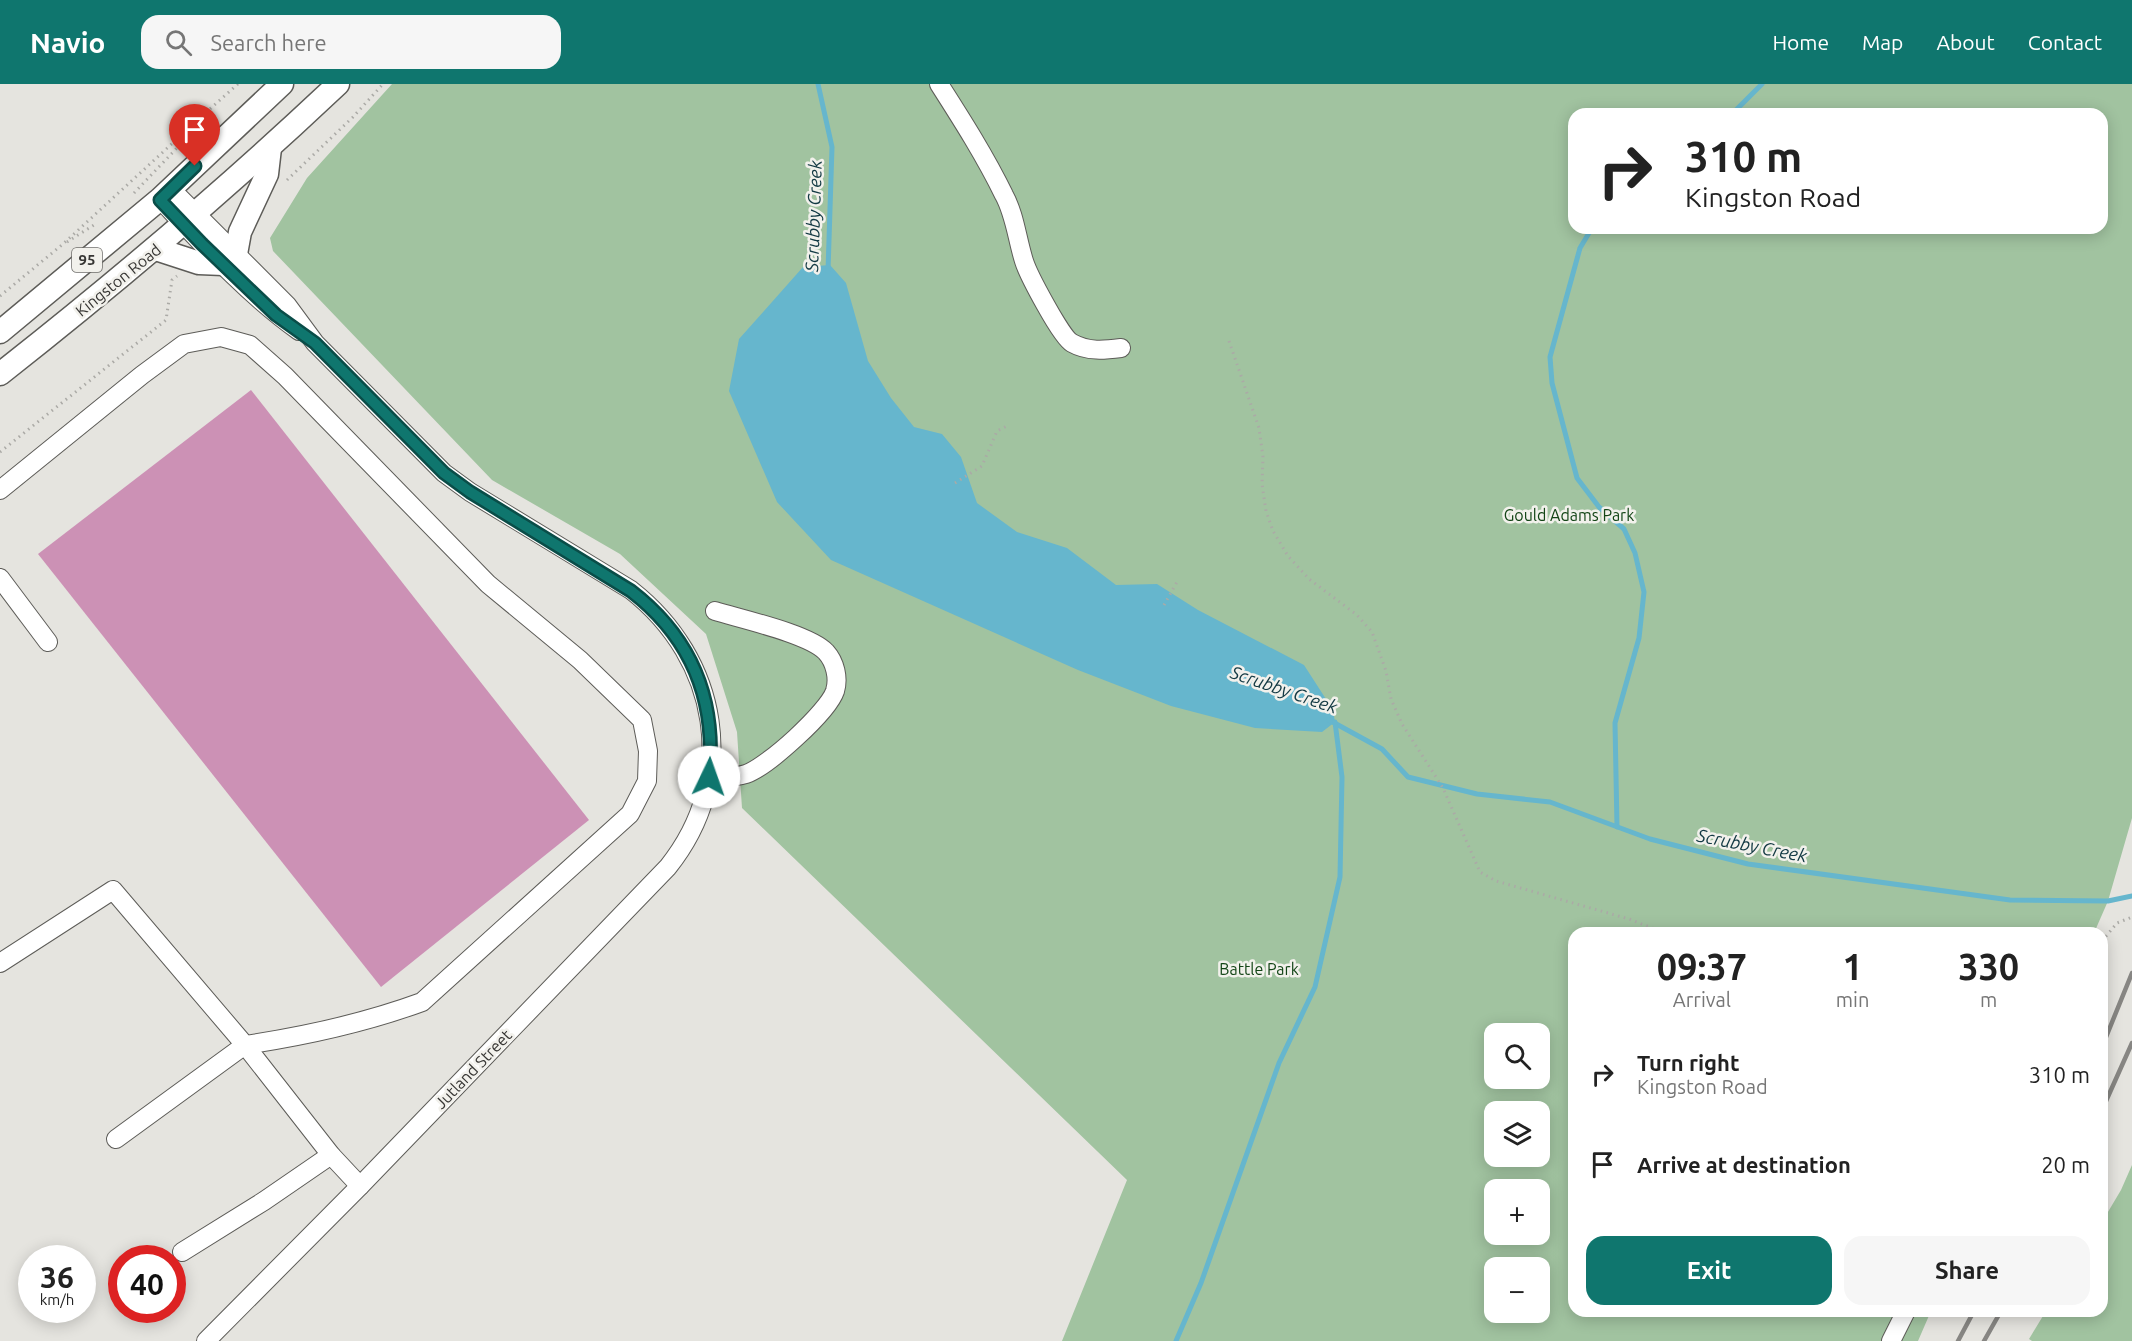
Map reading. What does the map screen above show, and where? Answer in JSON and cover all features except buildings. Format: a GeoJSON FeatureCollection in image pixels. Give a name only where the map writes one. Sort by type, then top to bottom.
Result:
{"type":"FeatureCollection","features":[{"type":"Feature","properties":{"kind":"main road","name":"Kingston Road"},"geometry":{"type":"LineString","coordinates":[[0,332],[165,194],[282,84]]}},
{"type":"Feature","properties":{"kind":"main road","name":"Kingston Road"},"geometry":{"type":"LineString","coordinates":[[0,374],[190,220],[338,84]]}},
{"type":"Feature","properties":{"kind":"main road"},"geometry":{"type":"LineString","coordinates":[[156,249],[184,256],[199,263],[229,259],[267,174],[270,148]]}},
{"type":"Feature","properties":{"kind":"street"},"geometry":{"type":"LineString","coordinates":[[939,84],[974,139],[1006,197],[1024,264],[1056,323],[1071,343],[1097,351],[1121,348]]}},
{"type":"Feature","properties":{"kind":"street","name":"Jutland Street"},"geometry":{"type":"LineString","coordinates":[[165,194],[229,259],[287,305],[315,343],[444,473],[470,492],[631,591],[660,616],[686,651],[702,687],[711,734],[709,777],[695,827],[684,847],[668,867],[360,1186],[206,1341]]}},
{"type":"Feature","properties":{"kind":"street"},"geometry":{"type":"LineString","coordinates":[[0,490],[142,375],[184,344],[221,337],[250,345],[285,376],[488,584],[580,660],[642,720],[648,750],[647,782],[630,814],[422,1002],[388,1014],[321,1031],[245,1045],[116,1139]]}},
{"type":"Feature","properties":{"kind":"street"},"geometry":{"type":"LineString","coordinates":[[0,578],[48,642]]}},
{"type":"Feature","properties":{"kind":"street"},"geometry":{"type":"LineString","coordinates":[[709,777],[737,776],[758,768],[822,712],[831,700],[837,684],[832,660],[819,646],[802,638],[715,611]]}},
{"type":"Feature","properties":{"kind":"street"},"geometry":{"type":"LineString","coordinates":[[0,963],[113,890],[245,1045],[331,1155],[360,1186]]}},
{"type":"Feature","properties":{"kind":"street"},"geometry":{"type":"LineString","coordinates":[[186,1250],[264,1201],[331,1155]]}},
{"type":"Feature","properties":{"kind":"street"},"geometry":{"type":"LineString","coordinates":[[1891,1341],[1903,1317]]}},
{"type":"Feature","properties":{"kind":"path"},"geometry":{"type":"LineString","coordinates":[[0,296],[63,244],[238,84]]}},
{"type":"Feature","properties":{"kind":"path"},"geometry":{"type":"LineString","coordinates":[[280,187],[353,117],[383,84]]}},
{"type":"Feature","properties":{"kind":"path"},"geometry":{"type":"LineString","coordinates":[[128,199],[196,128],[201,117]]}},
{"type":"Feature","properties":{"kind":"path"},"geometry":{"type":"LineString","coordinates":[[63,244],[81,235],[100,221]]}},
{"type":"Feature","properties":{"kind":"path"},"geometry":{"type":"LineString","coordinates":[[0,452],[166,320],[172,280],[179,276],[184,256]]}},
{"type":"Feature","properties":{"kind":"path"},"geometry":{"type":"LineString","coordinates":[[1229,341],[1259,428],[1263,458],[1262,484],[1266,512],[1273,531],[1288,556],[1309,579],[1357,615],[1372,632],[1386,671],[1391,699],[1402,724],[1443,788],[1480,872],[1496,881],[1650,927]]}},
{"type":"Feature","properties":{"kind":"path"},"geometry":{"type":"LineString","coordinates":[[955,483],[982,466],[997,431],[1006,426]]}},
{"type":"Feature","properties":{"kind":"path"},"geometry":{"type":"LineString","coordinates":[[1164,605],[1177,582]]}},
{"type":"Feature","properties":{"kind":"path"},"geometry":{"type":"LineString","coordinates":[[2108,933],[2117,923],[2132,917]]}},
{"type":"Feature","properties":{"kind":"green space"},"geometry":{"type":"Polygon","coordinates":[[[392,84],[2132,84],[2132,818],[2108,901],[2097,927],[1568,927],[1568,1317],[1928,1317],[1918,1341],[1062,1341],[1127,1180],[742,808],[737,732],[706,634],[620,554],[492,480],[273,251],[270,238],[307,178],[392,84]]]}},
{"type":"Feature","properties":{"kind":"green space"},"geometry":{"type":"Polygon","coordinates":[[[2132,1165],[2132,1341],[2032,1341],[2029,1339],[2042,1317],[2108,1317],[2108,1212],[2132,1165]]]}},
{"type":"Feature","properties":{"kind":"water"},"geometry":{"type":"Polygon","coordinates":[[[830,265],[846,283],[868,361],[891,398],[914,427],[942,434],[961,457],[977,503],[1017,532],[1067,548],[1116,585],[1157,584],[1198,610],[1304,665],[1333,710],[1335,722],[1322,732],[1255,728],[1171,706],[1078,670],[831,560],[777,502],[729,391],[739,339],[803,267],[830,265]]]}},
{"type":"Feature","properties":{"kind":"waterway","name":"Scrubby Creek"},"geometry":{"type":"LineString","coordinates":[[818,84],[832,147],[828,271]]}},
{"type":"Feature","properties":{"kind":"waterway"},"geometry":{"type":"LineString","coordinates":[[1738,108],[1762,84]]}},
{"type":"Feature","properties":{"kind":"waterway"},"geometry":{"type":"LineString","coordinates":[[1588,234],[1580,248],[1550,357],[1552,383],[1577,478],[1599,507],[1624,529],[1635,553],[1644,592],[1639,638],[1615,723],[1617,827]]}},
{"type":"Feature","properties":{"kind":"waterway","name":"Scrubby Creek"},"geometry":{"type":"LineString","coordinates":[[1329,720],[1382,749],[1408,777],[1477,794],[1550,802],[1650,839],[1748,864],[2010,900],[2108,901],[2132,896]]}},
{"type":"Feature","properties":{"kind":"waterway"},"geometry":{"type":"LineString","coordinates":[[1176,1341],[1201,1283],[1279,1063],[1315,987],[1340,877],[1342,777],[1335,722]]}},
{"type":"Feature","properties":{"kind":"railway"},"geometry":{"type":"LineString","coordinates":[[2108,1032],[2132,973]]}},
{"type":"Feature","properties":{"kind":"railway"},"geometry":{"type":"LineString","coordinates":[[2108,1097],[2132,1043]]}},
{"type":"Feature","properties":{"kind":"railway"},"geometry":{"type":"LineString","coordinates":[[1958,1341],[1971,1317]]}},
{"type":"Feature","properties":{"kind":"railway"},"geometry":{"type":"LineString","coordinates":[[1984,1341],[1998,1317]]}},
{"type":"Feature","properties":{"kind":"route"},"geometry":{"type":"LineString","coordinates":[[195,166],[160,200],[202,244],[276,315],[315,343],[444,473],[470,492],[631,591],[647,603],[673,631],[695,669],[708,711],[711,734],[709,777]]}},
{"type":"Feature","properties":{"kind":"park label","name":"Gould Adams Park"},"geometry":{"type":"Point","coordinates":[1569,515]}},
{"type":"Feature","properties":{"kind":"park label","name":"Battle Park"},"geometry":{"type":"Point","coordinates":[1259,969]}}]}
